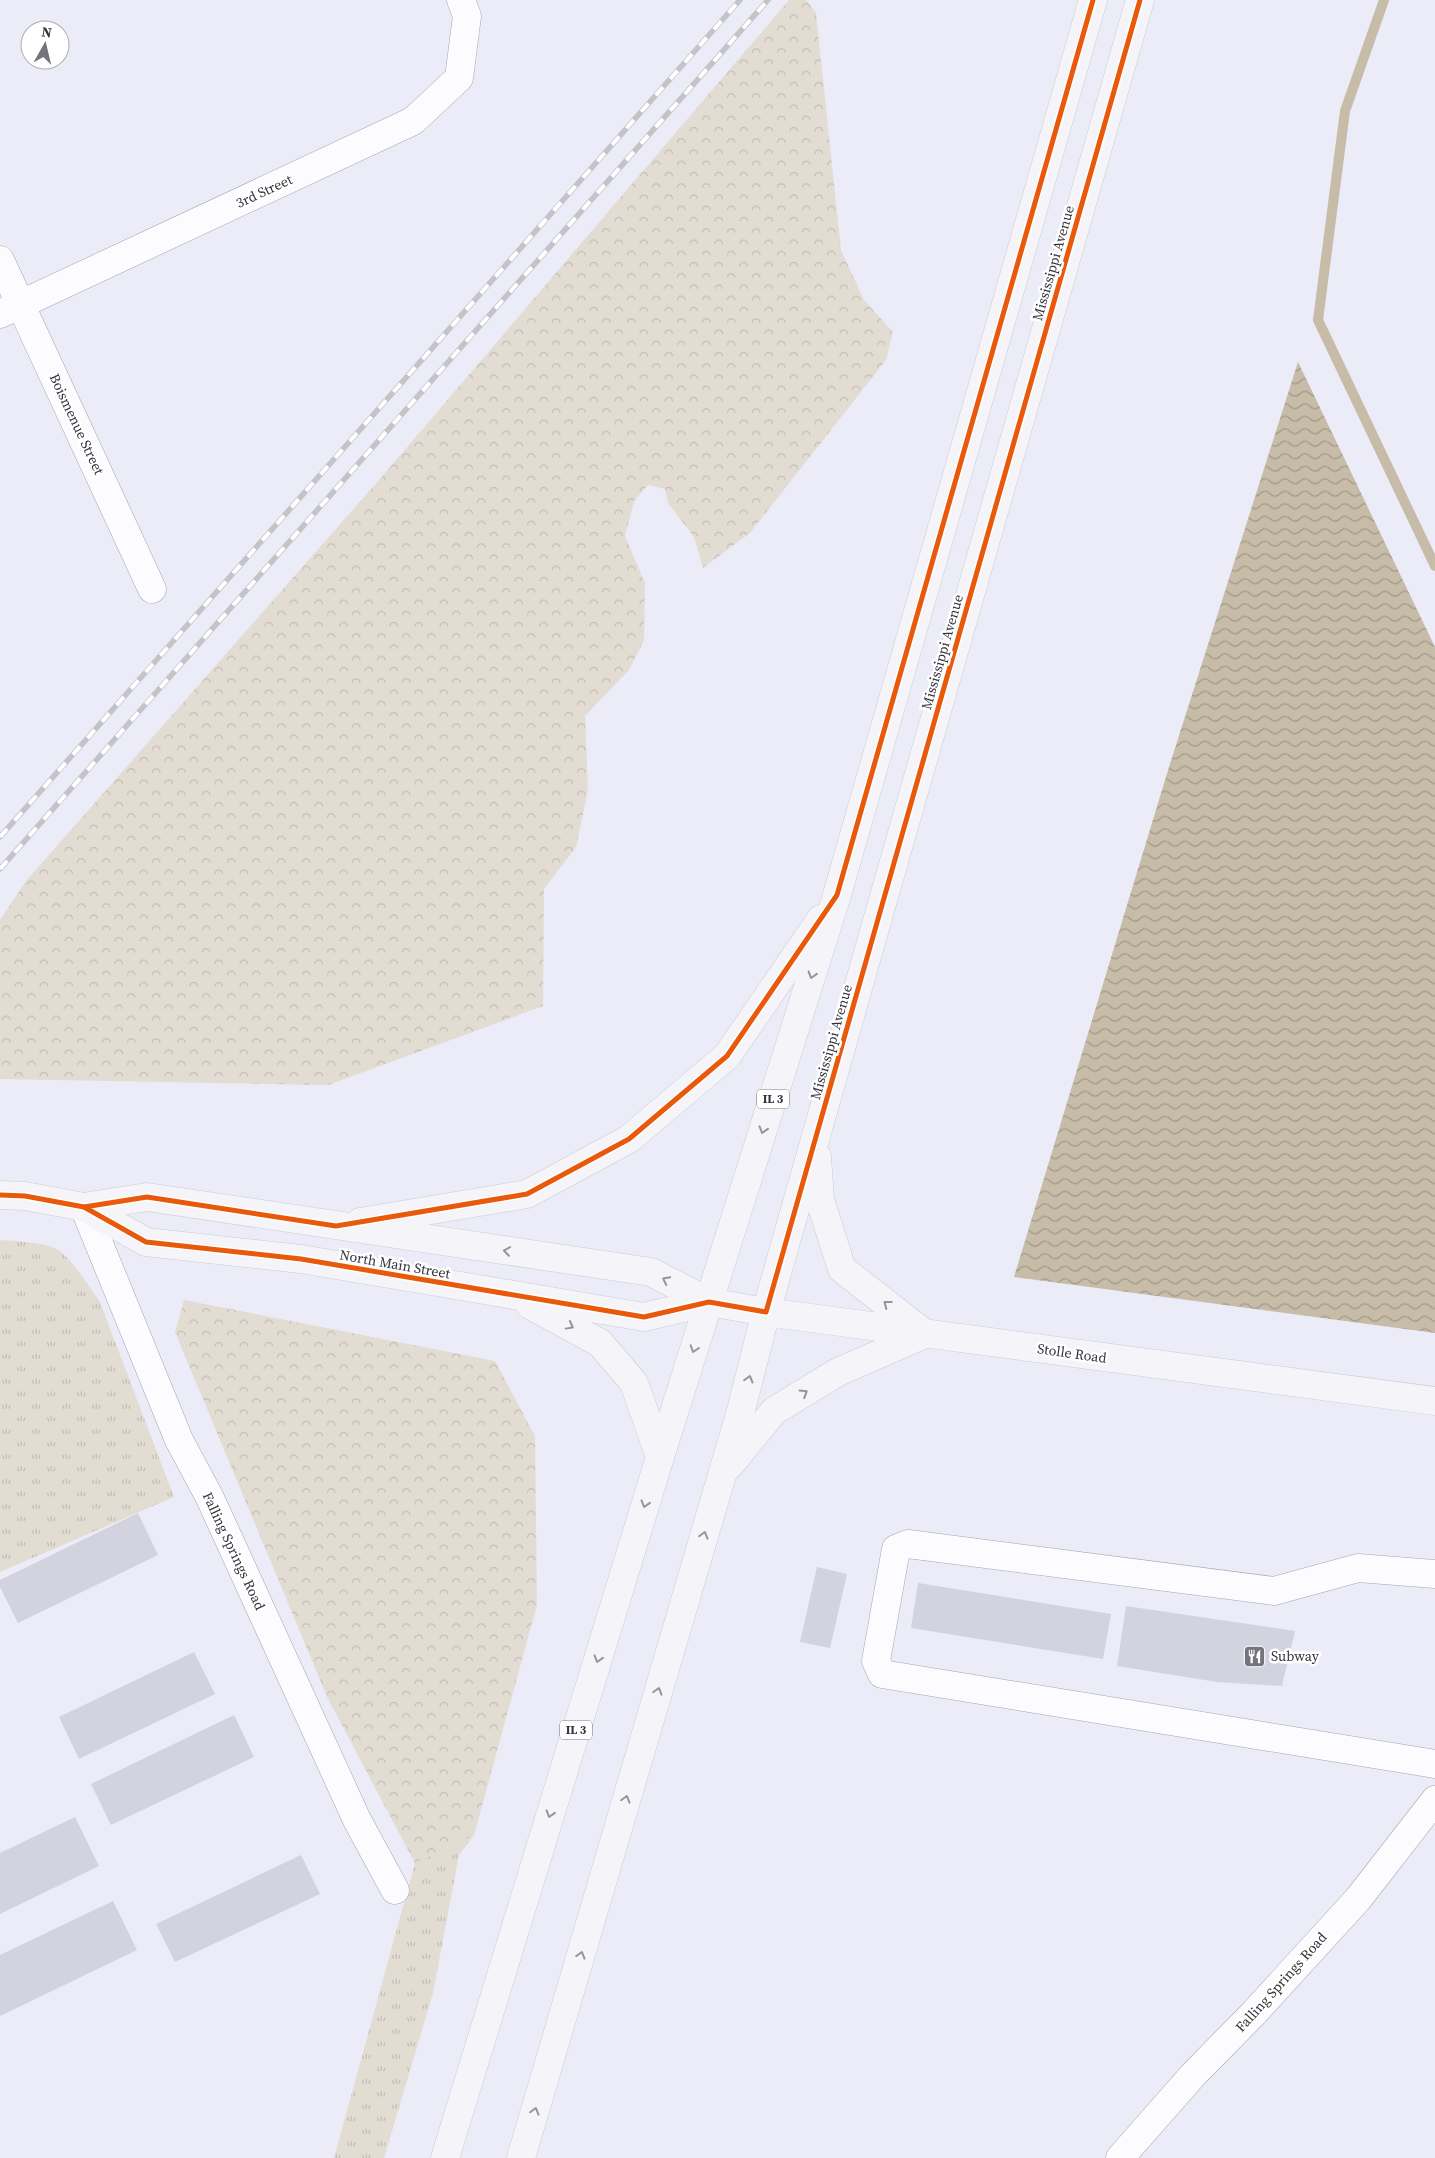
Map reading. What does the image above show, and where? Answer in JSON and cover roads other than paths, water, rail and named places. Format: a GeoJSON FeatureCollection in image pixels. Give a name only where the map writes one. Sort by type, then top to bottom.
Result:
{"type":"FeatureCollection","features":[{"type":"Feature","properties":{"kind":"main road","name":"IL 3"},"geometry":{"type":"LineString","coordinates":[[445,2158],[660,1457],[837,895],[1093,0]]}},
{"type":"Feature","properties":{"kind":"main road","name":"Mississippi Avenue"},"geometry":{"type":"LineString","coordinates":[[521,2158],[721,1476],[1140,0]]}},
{"type":"Feature","properties":{"kind":"main road"},"geometry":{"type":"LineString","coordinates":[[336,1226],[527,1194],[629,1139],[726,1056],[837,895]]}},
{"type":"Feature","properties":{"kind":"main road"},"geometry":{"type":"LineString","coordinates":[[721,1476],[774,1411],[838,1372],[925,1334],[842,1269],[820,1200],[816,1136]]}},
{"type":"Feature","properties":{"kind":"main road","name":"North Main Street"},"geometry":{"type":"LineString","coordinates":[[0,1195],[25,1196],[84,1207],[146,1242],[301,1259],[644,1317],[709,1302]]}},
{"type":"Feature","properties":{"kind":"main road","name":"North Main Street"},"geometry":{"type":"LineString","coordinates":[[84,1207],[147,1197],[651,1272],[709,1302]]}},
{"type":"Feature","properties":{"kind":"main road"},"geometry":{"type":"LineString","coordinates":[[512,1295],[600,1343],[634,1382],[660,1457]]}},
{"type":"Feature","properties":{"kind":"main road","name":"Stolle Road"},"geometry":{"type":"LineString","coordinates":[[709,1302],[766,1312],[925,1334],[1435,1401]]}},
{"type":"Feature","properties":{"kind":"street","name":"3rd Street"},"geometry":{"type":"LineString","coordinates":[[11,309],[413,121],[458,78],[464,8]]}},
{"type":"Feature","properties":{"kind":"street","name":"Boismenue Street"},"geometry":{"type":"LineString","coordinates":[[0,260],[11,309],[152,589]]}},
{"type":"Feature","properties":{"kind":"street","name":"Falling Springs Road"},"geometry":{"type":"LineString","coordinates":[[84,1207],[179,1440],[210,1498],[357,1820],[395,1890]]}},
{"type":"Feature","properties":{"kind":"street"},"geometry":{"type":"LineString","coordinates":[[1435,1574],[1358,1568],[1274,1590],[908,1544],[896,1549],[876,1661],[882,1674],[1435,1764]]}},
{"type":"Feature","properties":{"kind":"street","name":"Falling Springs Road"},"geometry":{"type":"LineString","coordinates":[[1120,2158],[1193,2075],[1253,2014],[1358,1899],[1435,1800]]}},
{"type":"Feature","properties":{"kind":"water"},"geometry":{"type":"Polygon","coordinates":[[[1298,362],[1435,647],[1435,1333],[1014,1277],[1169,767],[1298,362]]]}},
{"type":"Feature","properties":{"kind":"waterway"},"geometry":{"type":"LineString","coordinates":[[1384,0],[1345,111],[1318,320],[1435,566]]}},
{"type":"Feature","properties":{"kind":"railway"},"geometry":{"type":"LineString","coordinates":[[0,837],[740,0]]}},
{"type":"Feature","properties":{"kind":"railway"},"geometry":{"type":"LineString","coordinates":[[0,869],[768,0]]}},
{"type":"Feature","properties":{"kind":"place","name":"Subway"},"geometry":{"type":"Point","coordinates":[1255,1656]}}]}
